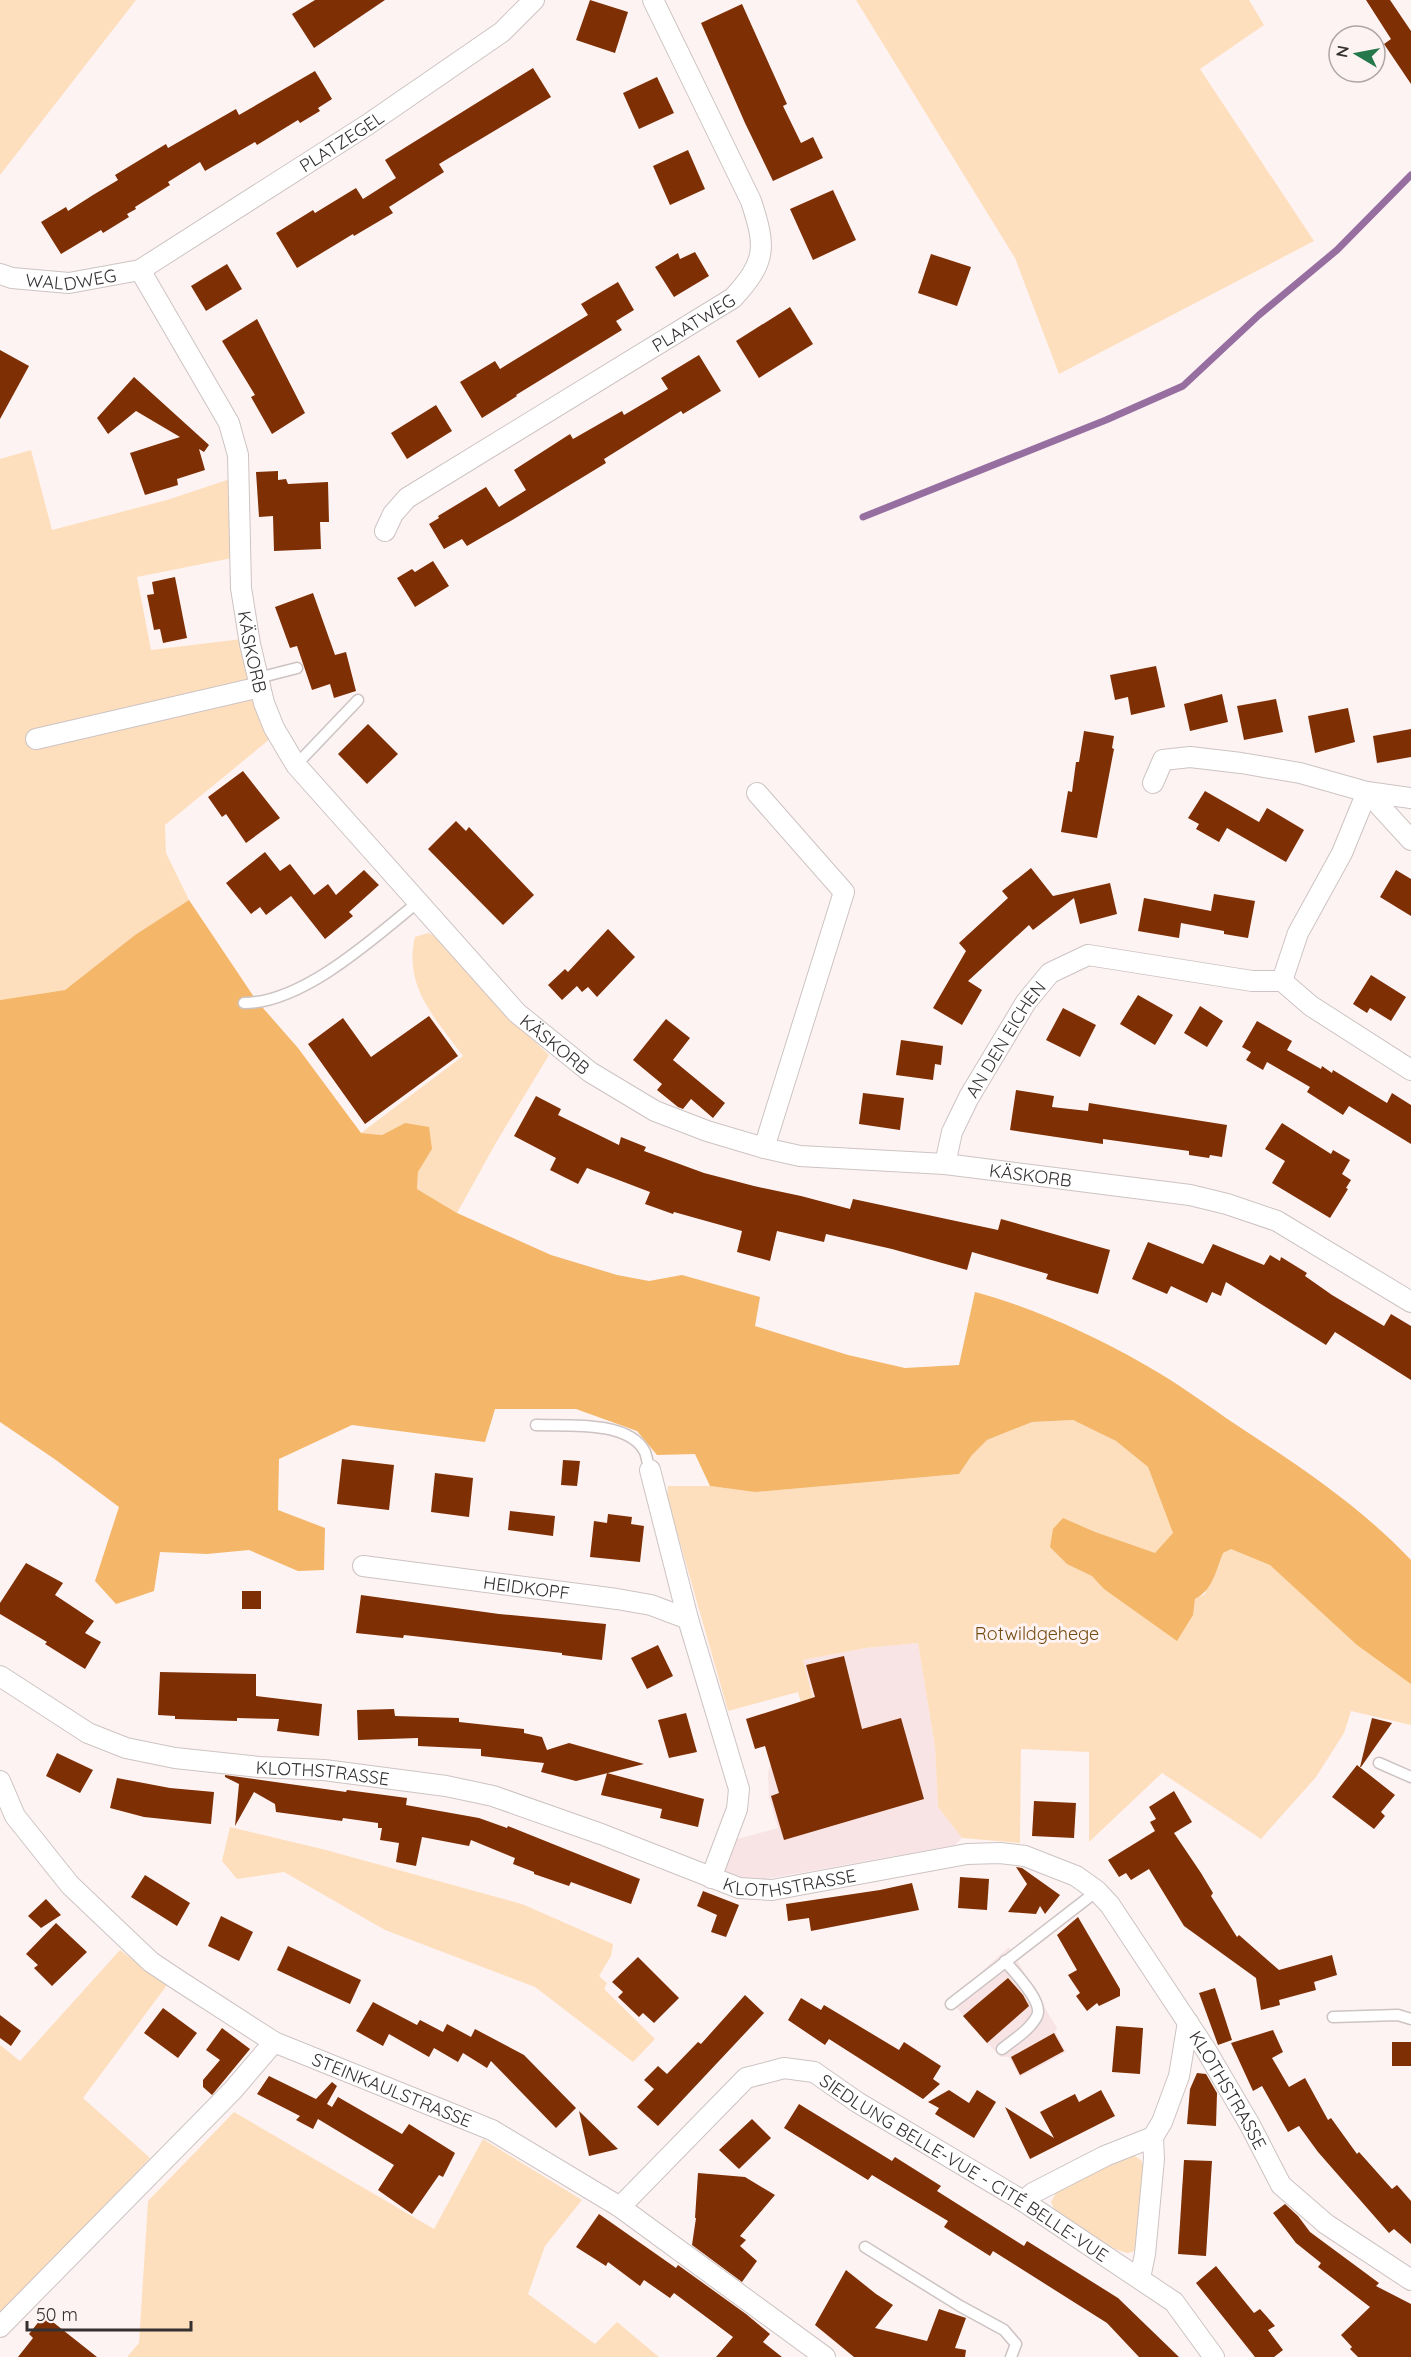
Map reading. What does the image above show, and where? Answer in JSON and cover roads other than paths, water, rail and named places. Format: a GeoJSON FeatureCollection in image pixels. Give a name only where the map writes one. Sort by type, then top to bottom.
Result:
{"type":"FeatureCollection","features":[{"type":"Feature","properties":{"kind":"street","name":"PLATZEGEL"},"geometry":{"type":"LineString","coordinates":[[140,270],[367,125],[502,32],[534,0]]}},
{"type":"Feature","properties":{"kind":"street","name":"PLAATWEG"},"geometry":{"type":"LineString","coordinates":[[385,531],[393,514],[407,498],[733,298],[751,279],[760,258],[762,235],[751,201],[653,0]]}},
{"type":"Feature","properties":{"kind":"street","name":"WALDWEG"},"geometry":{"type":"LineString","coordinates":[[0,274],[12,278],[69,283],[140,270]]}},
{"type":"Feature","properties":{"kind":"street","name":"KÄSKORB"},"geometry":{"type":"LineString","coordinates":[[140,270],[229,423],[238,455],[241,588],[259,682],[274,728],[296,765],[517,1013],[590,1072],[655,1110],[707,1131],[800,1156],[945,1164],[1190,1196],[1227,1204],[1277,1221],[1411,1302]]}},
{"type":"Feature","properties":{"kind":"street"},"geometry":{"type":"LineString","coordinates":[[36,739],[259,682]]}},
{"type":"Feature","properties":{"kind":"street"},"geometry":{"type":"LineString","coordinates":[[1153,783],[1163,760],[1190,757],[1300,773],[1367,792],[1411,798]]}},
{"type":"Feature","properties":{"kind":"street"},"geometry":{"type":"LineString","coordinates":[[1367,792],[1411,840]]}},
{"type":"Feature","properties":{"kind":"street"},"geometry":{"type":"LineString","coordinates":[[1367,792],[1342,853],[1298,933],[1282,981],[1311,1006],[1411,1070]]}},
{"type":"Feature","properties":{"kind":"street"},"geometry":{"type":"LineString","coordinates":[[757,793],[844,892],[764,1148]]}},
{"type":"Feature","properties":{"kind":"street","name":"AN DEN EICHEN"},"geometry":{"type":"LineString","coordinates":[[945,1164],[952,1132],[969,1097],[1026,1002],[1050,973],[1088,955],[1252,981],[1282,981]]}},
{"type":"Feature","properties":{"kind":"street"},"geometry":{"type":"LineString","coordinates":[[650,1470],[688,1619],[739,1789],[737,1809],[711,1878]]}},
{"type":"Feature","properties":{"kind":"street","name":"HEIDKOPF"},"geometry":{"type":"LineString","coordinates":[[363,1566],[617,1599],[651,1605],[688,1619]]}},
{"type":"Feature","properties":{"kind":"street","name":"KLOTHSTRASSE"},"geometry":{"type":"LineString","coordinates":[[0,1676],[88,1733],[126,1748],[175,1758],[259,1767],[324,1770],[446,1786],[493,1796],[600,1834],[739,1888],[772,1890],[967,1854],[1000,1853],[1025,1856],[1076,1876],[1097,1891],[1110,1905],[1188,2022],[1250,2125],[1281,2185],[1326,2224],[1411,2280]]}},
{"type":"Feature","properties":{"kind":"street","name":"STEINKAULSTRASSE"},"geometry":{"type":"LineString","coordinates":[[0,1780],[15,1816],[70,1886],[151,1962],[274,2042],[492,2130],[620,2207],[825,2357]]}},
{"type":"Feature","properties":{"kind":"street"},"geometry":{"type":"LineString","coordinates":[[1140,2278],[1145,2254],[1154,2159],[1153,2137],[1162,2122],[1179,2076],[1188,2022]]}},
{"type":"Feature","properties":{"kind":"street"},"geometry":{"type":"LineString","coordinates":[[0,2327],[233,2090],[274,2042]]}},
{"type":"Feature","properties":{"kind":"street","name":"SIEDLUNG BELLE-VUE - CITÉ BELLE-VUE"},"geometry":{"type":"LineString","coordinates":[[620,2207],[746,2078],[784,2068],[814,2072],[856,2102],[1023,2201],[1081,2242],[1174,2302],[1214,2357]]}},
{"type":"Feature","properties":{"kind":"street"},"geometry":{"type":"LineString","coordinates":[[1023,2201],[1033,2193],[1105,2156],[1153,2137]]}},
{"type":"Feature","properties":{"kind":"lane"},"geometry":{"type":"LineString","coordinates":[[259,682],[297,668]]}},
{"type":"Feature","properties":{"kind":"lane"},"geometry":{"type":"LineString","coordinates":[[296,765],[358,700]]}},
{"type":"Feature","properties":{"kind":"lane"},"geometry":{"type":"LineString","coordinates":[[244,1003],[275,999],[294,991],[370,942],[418,902]]}},
{"type":"Feature","properties":{"kind":"lane"},"geometry":{"type":"LineString","coordinates":[[536,1425],[608,1428],[632,1438],[644,1451],[650,1470]]}},
{"type":"Feature","properties":{"kind":"lane"},"geometry":{"type":"LineString","coordinates":[[1379,1763],[1411,1777]]}},
{"type":"Feature","properties":{"kind":"lane"},"geometry":{"type":"LineString","coordinates":[[951,2004],[1097,1891]]}},
{"type":"Feature","properties":{"kind":"lane"},"geometry":{"type":"LineString","coordinates":[[1002,2049],[1031,2025],[1038,2014],[1038,2005],[1005,1961]]}},
{"type":"Feature","properties":{"kind":"lane"},"geometry":{"type":"LineString","coordinates":[[1333,2017],[1398,2015],[1411,2019]]}},
{"type":"Feature","properties":{"kind":"lane"},"geometry":{"type":"LineString","coordinates":[[865,2247],[960,2306],[1004,2330],[1016,2344],[1011,2357]]}},
{"type":"Feature","properties":{"kind":"waterway"},"geometry":{"type":"LineString","coordinates":[[863,517],[1106,420],[1183,386],[1259,315],[1337,250],[1411,175]]}},
{"type":"Feature","properties":{"kind":"park label","name":"Rotwildgehege"},"geometry":{"type":"Point","coordinates":[1037,1633]}}]}
